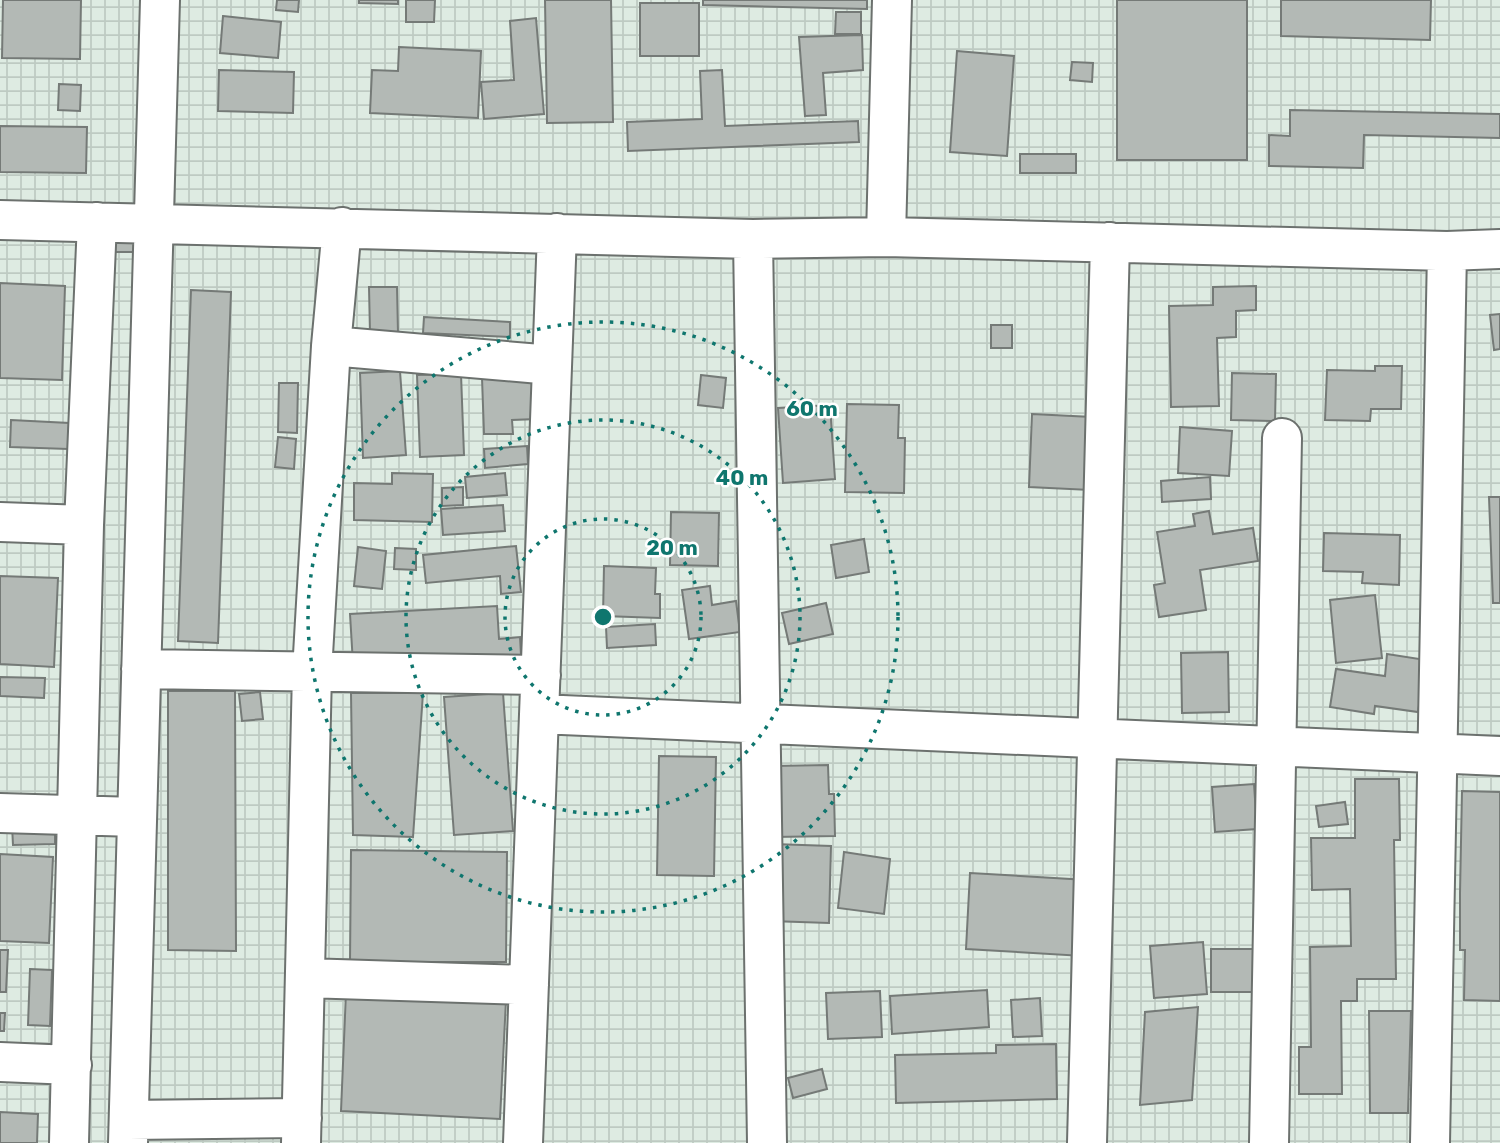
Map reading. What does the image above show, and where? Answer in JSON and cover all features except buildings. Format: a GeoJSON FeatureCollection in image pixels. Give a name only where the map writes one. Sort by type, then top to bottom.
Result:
{"type":"FeatureCollection","features":[{"type":"Feature","properties":{"kind":"street"},"geometry":{"type":"LineString","coordinates":[[160,0],[128,1131],[302,1131],[312,672],[331,346],[342,227]]}},
{"type":"Feature","properties":{"kind":"street"},"geometry":{"type":"LineString","coordinates":[[886,237],[892,0]]}},
{"type":"Feature","properties":{"kind":"street"},"geometry":{"type":"LineString","coordinates":[[0,220],[753,239],[886,237],[1447,251],[1500,249]]}},
{"type":"Feature","properties":{"kind":"street"},"geometry":{"type":"LineString","coordinates":[[69,1143],[84,525],[97,222]]}},
{"type":"Feature","properties":{"kind":"street"},"geometry":{"type":"LineString","coordinates":[[523,1143],[557,233]]}},
{"type":"Feature","properties":{"kind":"street"},"geometry":{"type":"LineString","coordinates":[[753,239],[766,1143]]}},
{"type":"Feature","properties":{"kind":"street"},"geometry":{"type":"LineString","coordinates":[[1087,1143],[1110,242]]}},
{"type":"Feature","properties":{"kind":"street"},"geometry":{"type":"LineString","coordinates":[[1430,1143],[1447,251]]}},
{"type":"Feature","properties":{"kind":"street"},"geometry":{"type":"LineString","coordinates":[[331,346],[552,365]]}},
{"type":"Feature","properties":{"kind":"street"},"geometry":{"type":"LineString","coordinates":[[1269,1143],[1274,746],[1282,438]]}},
{"type":"Feature","properties":{"kind":"street"},"geometry":{"type":"LineString","coordinates":[[0,522],[84,525]]}},
{"type":"Feature","properties":{"kind":"street"},"geometry":{"type":"LineString","coordinates":[[141,669],[541,675]]}},
{"type":"Feature","properties":{"kind":"street"},"geometry":{"type":"LineString","coordinates":[[539,714],[1500,756]]}},
{"type":"Feature","properties":{"kind":"street"},"geometry":{"type":"LineString","coordinates":[[0,813],[136,817]]}},
{"type":"Feature","properties":{"kind":"street"},"geometry":{"type":"LineString","coordinates":[[305,978],[530,985]]}},
{"type":"Feature","properties":{"kind":"street"},"geometry":{"type":"LineString","coordinates":[[0,1062],[72,1065]]}},
{"type":"Feature","properties":{"kind":"shaded area"},"geometry":{"type":"Polygon","coordinates":[[[0,0],[1500,0],[1500,1143],[0,1143],[0,0]]]}}]}
